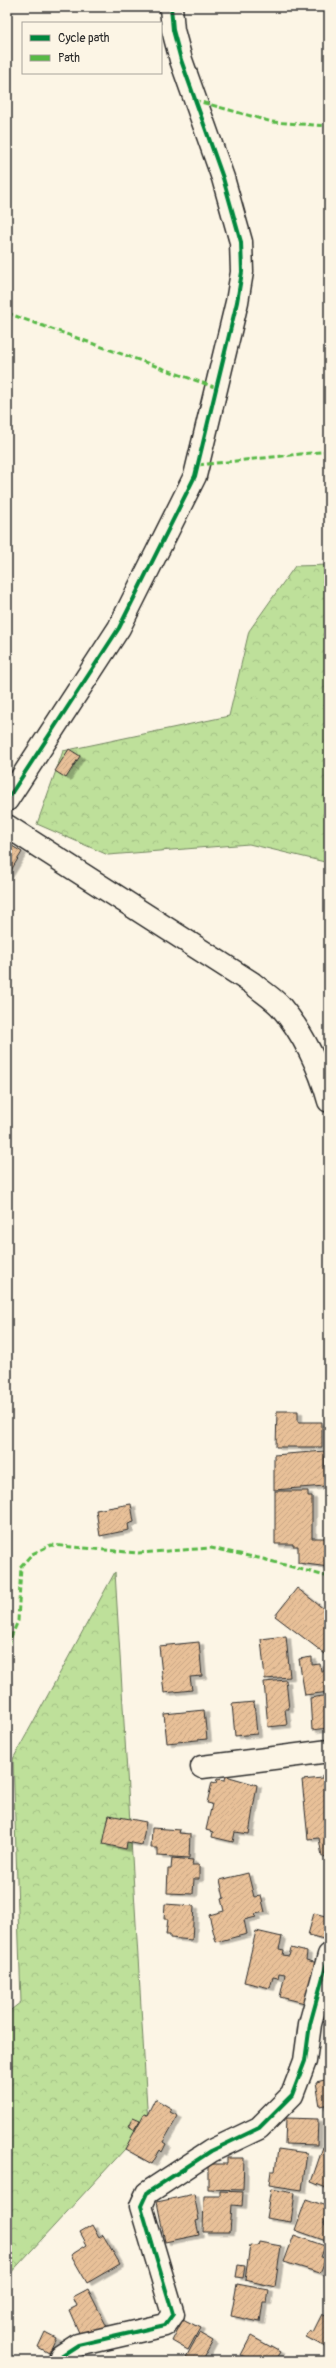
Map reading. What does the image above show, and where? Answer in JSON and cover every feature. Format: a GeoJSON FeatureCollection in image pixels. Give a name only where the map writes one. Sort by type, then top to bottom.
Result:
{"type":"FeatureCollection","features":[{"type":"Feature","properties":{"kind":"street"},"geometry":{"type":"LineString","coordinates":[[7,800],[119,628],[195,476],[237,302],[242,272],[241,242],[223,178],[181,60],[173,30],[171,7]]}},
{"type":"Feature","properties":{"kind":"street"},"geometry":{"type":"LineString","coordinates":[[7,826],[252,983],[281,1007],[300,1034],[317,1067],[329,1101]]}},
{"type":"Feature","properties":{"kind":"street"},"geometry":{"type":"LineString","coordinates":[[202,1767],[329,1751]]}},
{"type":"Feature","properties":{"kind":"street"},"geometry":{"type":"LineString","coordinates":[[60,2361],[61,2356],[78,2345],[166,2325],[173,2314],[141,2206],[148,2193],[198,2159],[259,2128],[292,2095],[305,2061],[310,2024],[329,1955]]}},
{"type":"Feature","properties":{"kind":"green space"},"geometry":{"type":"Polygon","coordinates":[[[329,565],[329,863],[249,844],[108,855],[37,824],[63,751],[229,716],[249,631],[295,566],[329,565]]]}},
{"type":"Feature","properties":{"kind":"green space"},"geometry":{"type":"Polygon","coordinates":[[[115,1572],[148,2124],[7,2277],[7,2013],[21,2002],[13,1759],[115,1572]]]}},
{"type":"Feature","properties":{"kind":"building"},"geometry":{"type":"Polygon","coordinates":[[[69,749],[80,756],[66,778],[55,771],[69,749]]]}},
{"type":"Feature","properties":{"kind":"building"},"geometry":{"type":"Polygon","coordinates":[[[7,843],[22,852],[7,877],[7,843]]]}},
{"type":"Feature","properties":{"kind":"building"},"geometry":{"type":"Polygon","coordinates":[[[277,1411],[298,1411],[298,1422],[322,1422],[322,1447],[276,1447],[277,1411]]]}},
{"type":"Feature","properties":{"kind":"building"},"geometry":{"type":"Polygon","coordinates":[[[325,1451],[325,1486],[274,1490],[274,1455],[325,1451]]]}},
{"type":"Feature","properties":{"kind":"building"},"geometry":{"type":"Polygon","coordinates":[[[275,1491],[308,1491],[308,1496],[312,1496],[312,1538],[329,1538],[329,1567],[298,1563],[298,1546],[293,1546],[293,1544],[275,1544],[275,1491]]]}},
{"type":"Feature","properties":{"kind":"building"},"geometry":{"type":"Polygon","coordinates":[[[131,1504],[134,1522],[128,1524],[129,1530],[100,1536],[96,1510],[131,1504]]]}},
{"type":"Feature","properties":{"kind":"building"},"geometry":{"type":"Polygon","coordinates":[[[297,1588],[329,1613],[329,1657],[275,1616],[297,1588]]]}},
{"type":"Feature","properties":{"kind":"building"},"geometry":{"type":"Polygon","coordinates":[[[286,1636],[290,1677],[265,1679],[261,1639],[286,1636]]]}},
{"type":"Feature","properties":{"kind":"building"},"geometry":{"type":"Polygon","coordinates":[[[199,1642],[202,1676],[190,1677],[192,1690],[164,1693],[159,1646],[199,1642]]]}},
{"type":"Feature","properties":{"kind":"building"},"geometry":{"type":"Polygon","coordinates":[[[312,1657],[312,1665],[320,1664],[321,1671],[329,1671],[329,1692],[305,1695],[299,1659],[312,1657]]]}},
{"type":"Feature","properties":{"kind":"building"},"geometry":{"type":"Polygon","coordinates":[[[286,1680],[289,1709],[285,1709],[287,1725],[268,1727],[264,1682],[286,1680]]]}},
{"type":"Feature","properties":{"kind":"building"},"geometry":{"type":"Polygon","coordinates":[[[329,1695],[329,1728],[312,1730],[310,1698],[329,1695]]]}},
{"type":"Feature","properties":{"kind":"building"},"geometry":{"type":"Polygon","coordinates":[[[254,1702],[257,1734],[235,1736],[232,1704],[254,1702]]]}},
{"type":"Feature","properties":{"kind":"building"},"geometry":{"type":"Polygon","coordinates":[[[204,1710],[207,1739],[167,1743],[164,1714],[204,1710]]]}},
{"type":"Feature","properties":{"kind":"building"},"geometry":{"type":"Polygon","coordinates":[[[322,1775],[329,1775],[329,1856],[322,1857],[319,1838],[308,1839],[302,1780],[322,1778],[322,1775]]]}},
{"type":"Feature","properties":{"kind":"building"},"geometry":{"type":"Polygon","coordinates":[[[226,1776],[257,1785],[249,1834],[235,1832],[233,1842],[212,1837],[213,1832],[206,1830],[212,1804],[207,1803],[212,1782],[216,1783],[217,1779],[225,1780],[226,1776]]]}},
{"type":"Feature","properties":{"kind":"building"},"geometry":{"type":"Polygon","coordinates":[[[109,1815],[146,1822],[142,1845],[127,1842],[126,1849],[103,1844],[109,1815]]]}},
{"type":"Feature","properties":{"kind":"building"},"geometry":{"type":"Polygon","coordinates":[[[152,1828],[180,1830],[179,1833],[190,1834],[189,1858],[158,1856],[158,1848],[151,1848],[152,1828]]]}},
{"type":"Feature","properties":{"kind":"building"},"geometry":{"type":"Polygon","coordinates":[[[172,1858],[193,1860],[192,1865],[199,1865],[199,1879],[194,1879],[193,1894],[167,1893],[168,1869],[171,1869],[172,1858]]]}},
{"type":"Feature","properties":{"kind":"building"},"geometry":{"type":"Polygon","coordinates":[[[248,1873],[254,1897],[261,1896],[265,1912],[255,1914],[256,1917],[244,1920],[247,1934],[216,1942],[209,1915],[224,1911],[221,1899],[224,1898],[220,1880],[248,1873]]]}},
{"type":"Feature","properties":{"kind":"building"},"geometry":{"type":"Polygon","coordinates":[[[165,1904],[194,1906],[192,1940],[170,1938],[170,1935],[166,1935],[168,1919],[164,1919],[165,1904]]]}},
{"type":"Feature","properties":{"kind":"building"},"geometry":{"type":"Polygon","coordinates":[[[314,1913],[329,1917],[328,1940],[308,1935],[314,1913]]]}},
{"type":"Feature","properties":{"kind":"building"},"geometry":{"type":"Polygon","coordinates":[[[256,1931],[282,1937],[279,1949],[284,1950],[283,1955],[289,1956],[291,1948],[307,1952],[306,1960],[318,1963],[309,2004],[280,1997],[285,1974],[279,1973],[278,1978],[273,1977],[270,1988],[244,1982],[256,1931]]]}},
{"type":"Feature","properties":{"kind":"building"},"geometry":{"type":"Polygon","coordinates":[[[329,2079],[329,2104],[320,2106],[316,2082],[329,2079]]]}},
{"type":"Feature","properties":{"kind":"building"},"geometry":{"type":"Polygon","coordinates":[[[155,2099],[172,2109],[170,2112],[178,2116],[163,2142],[166,2144],[162,2152],[160,2150],[152,2164],[125,2149],[144,2114],[147,2115],[155,2099]]]}},
{"type":"Feature","properties":{"kind":"building"},"geometry":{"type":"Polygon","coordinates":[[[133,2117],[140,2120],[134,2130],[128,2127],[133,2117]]]}},
{"type":"Feature","properties":{"kind":"building"},"geometry":{"type":"Polygon","coordinates":[[[286,2118],[318,2119],[317,2145],[285,2144],[286,2118]]]}},
{"type":"Feature","properties":{"kind":"building"},"geometry":{"type":"Polygon","coordinates":[[[323,2147],[329,2149],[329,2189],[311,2182],[323,2147]]]}},
{"type":"Feature","properties":{"kind":"building"},"geometry":{"type":"Polygon","coordinates":[[[278,2149],[307,2153],[302,2190],[269,2185],[271,2171],[275,2171],[278,2149]]]}},
{"type":"Feature","properties":{"kind":"building"},"geometry":{"type":"Polygon","coordinates":[[[227,2158],[244,2158],[243,2190],[208,2189],[208,2164],[227,2164],[227,2158]]]}},
{"type":"Feature","properties":{"kind":"building"},"geometry":{"type":"Polygon","coordinates":[[[271,2189],[295,2193],[291,2222],[266,2218],[271,2189]]]}},
{"type":"Feature","properties":{"kind":"building"},"geometry":{"type":"Polygon","coordinates":[[[220,2191],[243,2192],[242,2206],[232,2205],[230,2232],[203,2232],[204,2196],[220,2196],[220,2191]]]}},
{"type":"Feature","properties":{"kind":"building"},"geometry":{"type":"Polygon","coordinates":[[[194,2194],[199,2220],[196,2221],[199,2235],[165,2242],[157,2202],[194,2194]]]}},
{"type":"Feature","properties":{"kind":"building"},"geometry":{"type":"Polygon","coordinates":[[[306,2199],[329,2207],[324,2224],[329,2226],[329,2242],[295,2230],[306,2199]]]}},
{"type":"Feature","properties":{"kind":"building"},"geometry":{"type":"Polygon","coordinates":[[[92,2225],[99,2238],[103,2235],[120,2264],[87,2283],[71,2255],[87,2245],[80,2232],[92,2225]]]}},
{"type":"Feature","properties":{"kind":"building"},"geometry":{"type":"Polygon","coordinates":[[[294,2235],[325,2246],[321,2257],[326,2258],[320,2273],[284,2262],[294,2235]]]}},
{"type":"Feature","properties":{"kind":"building"},"geometry":{"type":"Polygon","coordinates":[[[259,2242],[281,2246],[275,2287],[245,2280],[250,2245],[258,2246],[259,2242]]]}},
{"type":"Feature","properties":{"kind":"building"},"geometry":{"type":"Polygon","coordinates":[[[238,2265],[245,2266],[243,2278],[236,2277],[238,2265]]]}},
{"type":"Feature","properties":{"kind":"building"},"geometry":{"type":"Polygon","coordinates":[[[237,2284],[269,2290],[267,2302],[263,2302],[260,2322],[231,2316],[237,2284]]]}},
{"type":"Feature","properties":{"kind":"building"},"geometry":{"type":"Polygon","coordinates":[[[88,2289],[107,2327],[89,2335],[80,2335],[69,2310],[77,2306],[73,2297],[88,2289]]]}},
{"type":"Feature","properties":{"kind":"building"},"geometry":{"type":"Polygon","coordinates":[[[322,2314],[329,2318],[329,2349],[306,2337],[310,2330],[313,2332],[322,2314]]]}},
{"type":"Feature","properties":{"kind":"building"},"geometry":{"type":"Polygon","coordinates":[[[183,2319],[200,2328],[188,2350],[172,2341],[183,2319]]]}},
{"type":"Feature","properties":{"kind":"building"},"geometry":{"type":"Polygon","coordinates":[[[45,2332],[56,2338],[49,2353],[38,2347],[45,2332]]]}},
{"type":"Feature","properties":{"kind":"building"},"geometry":{"type":"Polygon","coordinates":[[[199,2333],[213,2341],[202,2361],[184,2361],[199,2333]]]}},
{"type":"Feature","properties":{"kind":"building"},"geometry":{"type":"Polygon","coordinates":[[[251,2336],[280,2352],[274,2361],[253,2361],[241,2355],[251,2336]]]}},
{"type":"Feature","properties":{"kind":"marked path"},"geometry":{"type":"LineString","coordinates":[[194,100],[272,122],[329,126]]}},
{"type":"Feature","properties":{"kind":"marked path"},"geometry":{"type":"LineString","coordinates":[[7,313],[217,388]]}},
{"type":"Feature","properties":{"kind":"marked path"},"geometry":{"type":"LineString","coordinates":[[198,465],[329,451]]}},
{"type":"Feature","properties":{"kind":"marked path"},"geometry":{"type":"LineString","coordinates":[[7,1646],[18,1621],[21,1566],[32,1554],[51,1545],[138,1553],[211,1548],[263,1559],[329,1577]]}},
{"type":"Feature","properties":{"kind":"cycle path"},"geometry":{"type":"LineString","coordinates":[[7,800],[119,628],[195,476],[237,302],[242,272],[241,242],[223,178],[181,60],[173,30],[171,7]]}},
{"type":"Feature","properties":{"kind":"cycle path"},"geometry":{"type":"LineString","coordinates":[[60,2361],[61,2356],[78,2345],[165,2325],[173,2314],[141,2206],[147,2193],[211,2151],[259,2128],[292,2095],[305,2061],[310,2024],[329,1955]]}}]}
